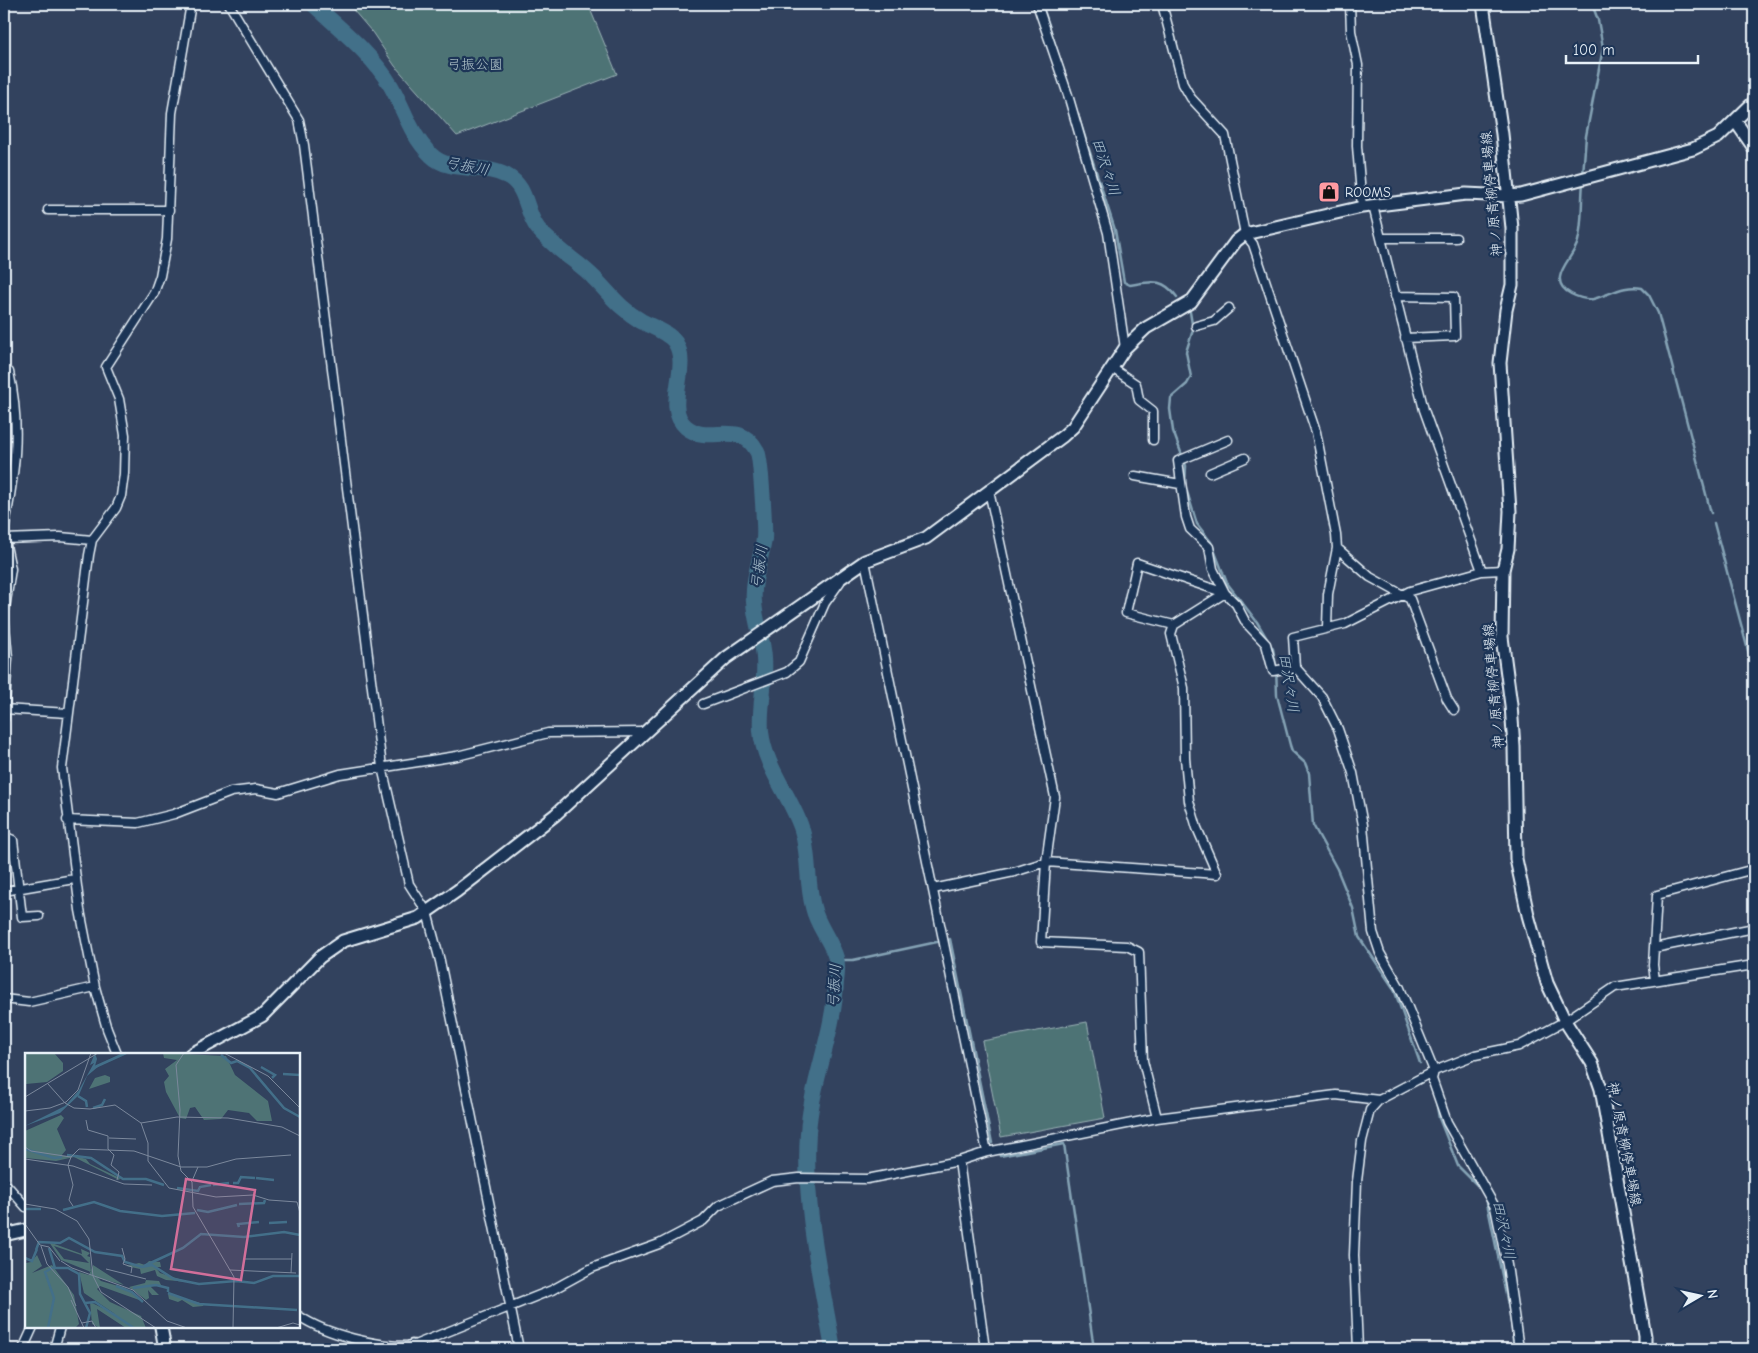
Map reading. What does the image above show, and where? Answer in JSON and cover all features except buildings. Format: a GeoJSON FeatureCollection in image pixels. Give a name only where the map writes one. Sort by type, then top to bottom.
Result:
{"type":"FeatureCollection","features":[{"type":"Feature","properties":{"kind":"street"},"geometry":{"type":"LineString","coordinates":[[117,1053],[107,1029],[95,987],[74,879],[62,768],[92,540],[116,508],[121,496],[124,474],[125,435],[119,400],[106,367],[154,293],[168,239],[172,113],[191,4]]}},
{"type":"Feature","properties":{"kind":"street"},"geometry":{"type":"LineString","coordinates":[[229,4],[299,120],[304,145],[382,768],[409,884],[427,912],[440,961],[519,1349]]}},
{"type":"Feature","properties":{"kind":"street"},"geometry":{"type":"LineString","coordinates":[[1037,4],[1068,95],[1108,233],[1125,348]]}},
{"type":"Feature","properties":{"kind":"street"},"geometry":{"type":"LineString","coordinates":[[1162,4],[1182,84],[1191,98],[1225,135],[1245,234],[1253,244],[1316,432],[1337,548],[1328,594],[1327,628]]}},
{"type":"Feature","properties":{"kind":"street"},"geometry":{"type":"LineString","coordinates":[[1350,4],[1351,31],[1358,65],[1357,146],[1367,207],[1382,238],[1424,410],[1482,571]]}},
{"type":"Feature","properties":{"kind":"street","name":"神ノ原青柳停車場線"},"geometry":{"type":"LineString","coordinates":[[1483,4],[1512,228],[1512,285],[1506,310],[1500,363],[1510,512],[1508,549],[1504,570],[1502,637],[1514,738],[1516,859],[1534,938],[1548,983],[1565,1021],[1592,1063],[1601,1090],[1645,1336],[1645,1349]]}},
{"type":"Feature","properties":{"kind":"street"},"geometry":{"type":"LineString","coordinates":[[192,1053],[262,1016],[320,957],[343,941],[418,918],[457,891],[555,815],[646,732],[676,701],[726,658],[866,561],[926,538],[1073,427],[1125,348],[1146,328],[1191,302],[1236,242],[1245,234],[1367,207],[1466,194],[1509,196],[1583,179],[1692,149],[1718,137],[1736,122],[1754,102]]}},
{"type":"Feature","properties":{"kind":"street"},"geometry":{"type":"LineString","coordinates":[[1736,122],[1750,134],[1754,148]]}},
{"type":"Feature","properties":{"kind":"street"},"geometry":{"type":"LineString","coordinates":[[48,210],[169,210]]}},
{"type":"Feature","properties":{"kind":"street"},"geometry":{"type":"LineString","coordinates":[[1382,238],[1456,238]]}},
{"type":"Feature","properties":{"kind":"street"},"geometry":{"type":"LineString","coordinates":[[1395,296],[1454,297],[1456,336],[1405,338]]}},
{"type":"Feature","properties":{"kind":"street"},"geometry":{"type":"LineString","coordinates":[[1196,326],[1214,321],[1229,308]]}},
{"type":"Feature","properties":{"kind":"street"},"geometry":{"type":"LineString","coordinates":[[1112,368],[1136,384],[1139,400],[1153,411],[1153,440]]}},
{"type":"Feature","properties":{"kind":"street"},"geometry":{"type":"LineString","coordinates":[[4,719],[8,658],[4,615],[11,569],[4,536],[16,466],[17,443],[16,410],[9,372]]}},
{"type":"Feature","properties":{"kind":"street"},"geometry":{"type":"LineString","coordinates":[[1228,440],[1178,461],[1186,518],[1190,529],[1208,547],[1213,569],[1224,593],[1236,604],[1246,623],[1266,644],[1272,671],[1295,667]]}},
{"type":"Feature","properties":{"kind":"street"},"geometry":{"type":"LineString","coordinates":[[1210,473],[1245,458]]}},
{"type":"Feature","properties":{"kind":"street"},"geometry":{"type":"LineString","coordinates":[[1135,476],[1180,484]]}},
{"type":"Feature","properties":{"kind":"street"},"geometry":{"type":"LineString","coordinates":[[989,491],[1055,797],[1046,862],[1042,942],[1127,946],[1140,952],[1143,1061],[1158,1118]]}},
{"type":"Feature","properties":{"kind":"street"},"geometry":{"type":"LineString","coordinates":[[4,536],[60,537],[92,540]]}},
{"type":"Feature","properties":{"kind":"street"},"geometry":{"type":"LineString","coordinates":[[1337,548],[1370,577],[1410,598],[1447,700],[1454,710]]}},
{"type":"Feature","properties":{"kind":"street"},"geometry":{"type":"LineString","coordinates":[[866,561],[987,1152]]}},
{"type":"Feature","properties":{"kind":"street"},"geometry":{"type":"LineString","coordinates":[[1174,626],[1126,613],[1137,563],[1224,593]]}},
{"type":"Feature","properties":{"kind":"street"},"geometry":{"type":"LineString","coordinates":[[1504,570],[1482,571],[1402,595],[1345,624],[1293,637],[1295,667],[1322,698],[1338,729],[1358,791],[1373,932],[1380,953],[1400,988],[1434,1071],[1432,1080],[1447,1122],[1495,1207],[1507,1265],[1519,1349]]}},
{"type":"Feature","properties":{"kind":"street"},"geometry":{"type":"LineString","coordinates":[[703,704],[787,672],[799,662],[826,603],[843,577]]}},
{"type":"Feature","properties":{"kind":"street"},"geometry":{"type":"LineString","coordinates":[[933,889],[1014,872],[1046,862],[1217,874],[1197,828],[1189,801],[1185,758],[1184,688],[1171,634],[1174,626],[1224,593]]}},
{"type":"Feature","properties":{"kind":"street"},"geometry":{"type":"LineString","coordinates":[[4,708],[68,713]]}},
{"type":"Feature","properties":{"kind":"street"},"geometry":{"type":"LineString","coordinates":[[67,820],[138,823],[174,814],[231,792],[256,789],[278,793],[340,774],[457,756],[548,733],[646,732]]}},
{"type":"Feature","properties":{"kind":"street"},"geometry":{"type":"LineString","coordinates":[[4,836],[13,840],[22,917],[39,916]]}},
{"type":"Feature","properties":{"kind":"street"},"geometry":{"type":"LineString","coordinates":[[1655,980],[1653,965],[1658,895],[1754,869]]}},
{"type":"Feature","properties":{"kind":"street"},"geometry":{"type":"LineString","coordinates":[[4,891],[74,879]]}},
{"type":"Feature","properties":{"kind":"street"},"geometry":{"type":"LineString","coordinates":[[1654,948],[1754,928]]}},
{"type":"Feature","properties":{"kind":"street"},"geometry":{"type":"LineString","coordinates":[[1358,1349],[1354,1256],[1357,1181],[1362,1142],[1370,1110],[1378,1100],[1434,1071],[1475,1055],[1519,1046],[1565,1021],[1615,987],[1754,965]]}},
{"type":"Feature","properties":{"kind":"street"},"geometry":{"type":"LineString","coordinates":[[4,999],[29,1002],[95,987]]}},
{"type":"Feature","properties":{"kind":"street"},"geometry":{"type":"LineString","coordinates":[[300,1316],[342,1335],[412,1348],[552,1290],[592,1268],[659,1244],[703,1221],[718,1206],[772,1181],[799,1178],[867,1179],[959,1161],[987,1152],[1158,1118],[1336,1095],[1378,1100]]}},
{"type":"Feature","properties":{"kind":"street"},"geometry":{"type":"LineString","coordinates":[[959,1161],[985,1349]]}},
{"type":"Feature","properties":{"kind":"street"},"geometry":{"type":"LineString","coordinates":[[4,1182],[25,1206]]}},
{"type":"Feature","properties":{"kind":"street"},"geometry":{"type":"LineString","coordinates":[[4,1235],[25,1230]]}},
{"type":"Feature","properties":{"kind":"street"},"geometry":{"type":"LineString","coordinates":[[23,1349],[33,1328]]}},
{"type":"Feature","properties":{"kind":"street"},"geometry":{"type":"LineString","coordinates":[[54,1349],[60,1328]]}},
{"type":"Feature","properties":{"kind":"street"},"geometry":{"type":"LineString","coordinates":[[161,1328],[165,1349]]}},
{"type":"Feature","properties":{"kind":"green space","name":"弓振公園"},"geometry":{"type":"Polygon","coordinates":[[[348,4],[588,4],[617,74],[457,136],[395,66],[372,32],[348,4]]]}},
{"type":"Feature","properties":{"kind":"green space"},"geometry":{"type":"Polygon","coordinates":[[[1087,1022],[1105,1118],[1001,1137],[982,1041],[1087,1022]]]}},
{"type":"Feature","properties":{"kind":"waterway","name":"弓振川"},"geometry":{"type":"LineString","coordinates":[[313,4],[375,63],[391,86],[413,131],[431,155],[439,161],[457,167],[498,172],[513,180],[522,191],[535,224],[545,236],[590,274],[627,311],[672,338],[679,352],[681,363],[676,398],[677,409],[679,418],[686,427],[704,434],[733,434],[742,436],[750,441],[757,451],[761,479],[764,539],[755,578],[754,594],[764,658],[761,713],[763,744],[772,768],[801,827],[806,847],[809,887],[813,907],[834,951],[837,964],[831,1020],[810,1114],[807,1160],[814,1242],[833,1349]]}},
{"type":"Feature","properties":{"kind":"waterway","name":"田沢々川"},"geometry":{"type":"LineString","coordinates":[[1042,4],[1067,81]]}},
{"type":"Feature","properties":{"kind":"waterway"},"geometry":{"type":"LineString","coordinates":[[1583,175],[1586,136],[1603,48],[1598,20],[1592,4]]}},
{"type":"Feature","properties":{"kind":"waterway","name":"田沢々川"},"geometry":{"type":"LineString","coordinates":[[1074,103],[1115,230],[1124,282],[1130,285],[1156,282],[1166,286],[1177,297]]}},
{"type":"Feature","properties":{"kind":"waterway"},"geometry":{"type":"LineString","coordinates":[[1583,183],[1580,234],[1575,248],[1560,275],[1560,282],[1563,288],[1571,294],[1585,299],[1593,299],[1629,287],[1642,288],[1649,295],[1658,313],[1711,513]]}},
{"type":"Feature","properties":{"kind":"waterway","name":"田沢々川"},"geometry":{"type":"LineString","coordinates":[[1190,312],[1193,330],[1186,352],[1191,377],[1187,384],[1171,398],[1170,409],[1173,431],[1186,466],[1185,485],[1197,524],[1211,542],[1227,583],[1257,622],[1273,649],[1276,665],[1277,695],[1290,745],[1292,751],[1305,763],[1309,773],[1313,825],[1337,869],[1353,908],[1359,937],[1394,989],[1420,1063]]}},
{"type":"Feature","properties":{"kind":"waterway"},"geometry":{"type":"LineString","coordinates":[[1714,523],[1754,673]]}},
{"type":"Feature","properties":{"kind":"waterway"},"geometry":{"type":"LineString","coordinates":[[948,940],[950,939],[992,1143]]}},
{"type":"Feature","properties":{"kind":"waterway"},"geometry":{"type":"LineString","coordinates":[[837,960],[853,960],[937,942]]}},
{"type":"Feature","properties":{"kind":"waterway","name":"田沢々川"},"geometry":{"type":"LineString","coordinates":[[1436,1101],[1439,1118],[1458,1166],[1482,1190]]}},
{"type":"Feature","properties":{"kind":"waterway"},"geometry":{"type":"LineString","coordinates":[[1000,1156],[1064,1144],[1094,1349]]}},
{"type":"Feature","properties":{"kind":"waterway","name":"田沢々川"},"geometry":{"type":"LineString","coordinates":[[1486,1198],[1510,1314],[1514,1349]]}},
{"type":"Feature","properties":{"kind":"place","name":"ROOMS"},"geometry":{"type":"Point","coordinates":[1329,192]}}]}
